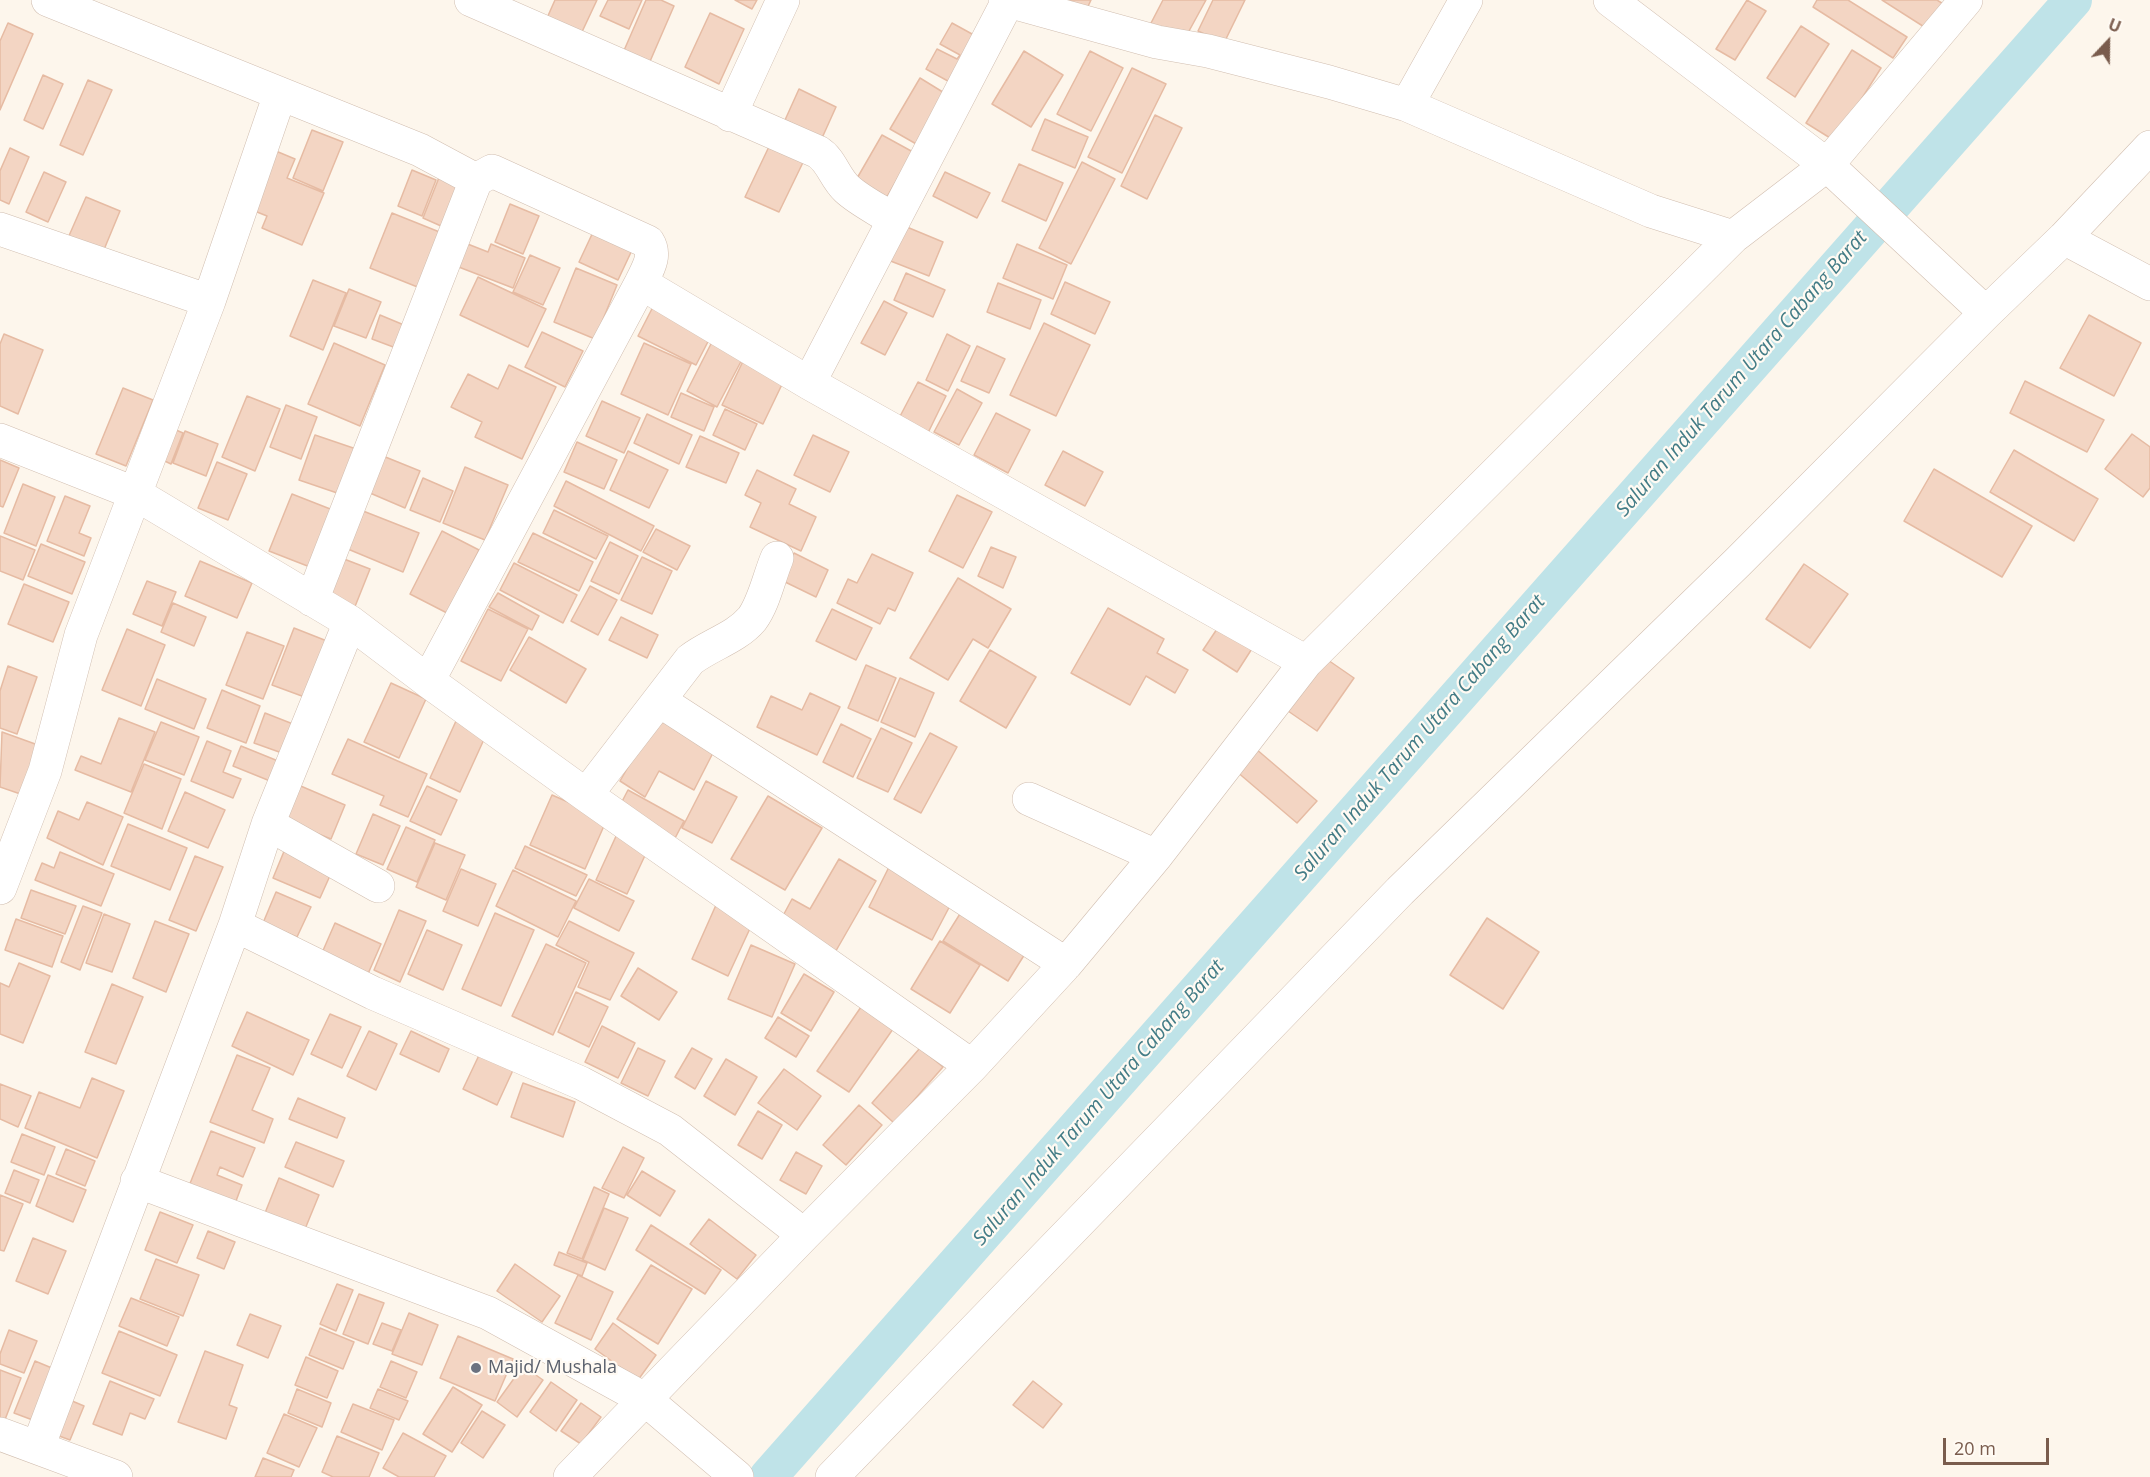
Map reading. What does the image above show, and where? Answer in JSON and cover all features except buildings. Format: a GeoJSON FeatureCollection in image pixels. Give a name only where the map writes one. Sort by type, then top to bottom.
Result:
{"type":"FeatureCollection","features":[{"type":"Feature","properties":{"kind":"street"},"geometry":{"type":"LineString","coordinates":[[48,0],[420,150],[476,180]]}},
{"type":"Feature","properties":{"kind":"street"},"geometry":{"type":"LineString","coordinates":[[471,0],[730,115],[790,138],[826,157],[835,175],[848,190],[894,220]]}},
{"type":"Feature","properties":{"kind":"street"},"geometry":{"type":"LineString","coordinates":[[730,115],[783,0]]}},
{"type":"Feature","properties":{"kind":"street"},"geometry":{"type":"LineString","coordinates":[[1407,105],[1466,0]]}},
{"type":"Feature","properties":{"kind":"street"},"geometry":{"type":"LineString","coordinates":[[1610,0],[1827,165],[1980,307]]}},
{"type":"Feature","properties":{"kind":"street"},"geometry":{"type":"LineString","coordinates":[[570,1477],[657,1410],[804,1235],[972,1066],[1066,964],[1156,856],[1306,662],[1733,237],[1827,165],[1966,0]]}},
{"type":"Feature","properties":{"kind":"street"},"geometry":{"type":"LineString","coordinates":[[808,383],[1007,1],[1157,42],[1208,51],[1329,82],[1407,105],[1651,211],[1733,237]]}},
{"type":"Feature","properties":{"kind":"street"},"geometry":{"type":"LineString","coordinates":[[2,878],[45,771],[81,635],[209,301],[280,94]]}},
{"type":"Feature","properties":{"kind":"street"},"geometry":{"type":"LineString","coordinates":[[832,1477],[1400,891],[1738,562],[1980,307],[2064,238],[2150,147]]}},
{"type":"Feature","properties":{"kind":"street"},"geometry":{"type":"LineString","coordinates":[[312,600],[476,180],[492,171],[648,242],[653,249],[652,259],[641,283],[428,681]]}},
{"type":"Feature","properties":{"kind":"street"},"geometry":{"type":"LineString","coordinates":[[0,229],[209,301]]}},
{"type":"Feature","properties":{"kind":"street"},"geometry":{"type":"LineString","coordinates":[[2064,238],[2150,284]]}},
{"type":"Feature","properties":{"kind":"street"},"geometry":{"type":"LineString","coordinates":[[641,283],[808,383],[1306,662]]}},
{"type":"Feature","properties":{"kind":"street"},"geometry":{"type":"LineString","coordinates":[[0,440],[134,494],[350,622],[586,795],[972,1066]]}},
{"type":"Feature","properties":{"kind":"street"},"geometry":{"type":"LineString","coordinates":[[586,795],[690,660],[706,647],[721,642],[752,619],[777,558]]}},
{"type":"Feature","properties":{"kind":"street"},"geometry":{"type":"LineString","coordinates":[[38,1447],[235,925],[268,824],[350,622]]}},
{"type":"Feature","properties":{"kind":"street"},"geometry":{"type":"LineString","coordinates":[[660,701],[1066,964]]}},
{"type":"Feature","properties":{"kind":"street"},"geometry":{"type":"LineString","coordinates":[[1029,799],[1156,856]]}},
{"type":"Feature","properties":{"kind":"street"},"geometry":{"type":"LineString","coordinates":[[268,824],[378,886]]}},
{"type":"Feature","properties":{"kind":"street"},"geometry":{"type":"LineString","coordinates":[[235,925],[374,993],[580,1083],[660,1125],[804,1235]]}},
{"type":"Feature","properties":{"kind":"street"},"geometry":{"type":"LineString","coordinates":[[137,1181],[488,1313],[657,1410],[737,1477]]}},
{"type":"Feature","properties":{"kind":"street"},"geometry":{"type":"LineString","coordinates":[[0,1434],[116,1477]]}},
{"type":"Feature","properties":{"kind":"waterway","name":"Saluran Induk Tarum Utara Cabang Barat"},"geometry":{"type":"LineString","coordinates":[[768,1477],[2073,0]]}},
{"type":"Feature","properties":{"kind":"place","name":"Majid/ Mushala"},"geometry":{"type":"Point","coordinates":[476,1368]}}]}
